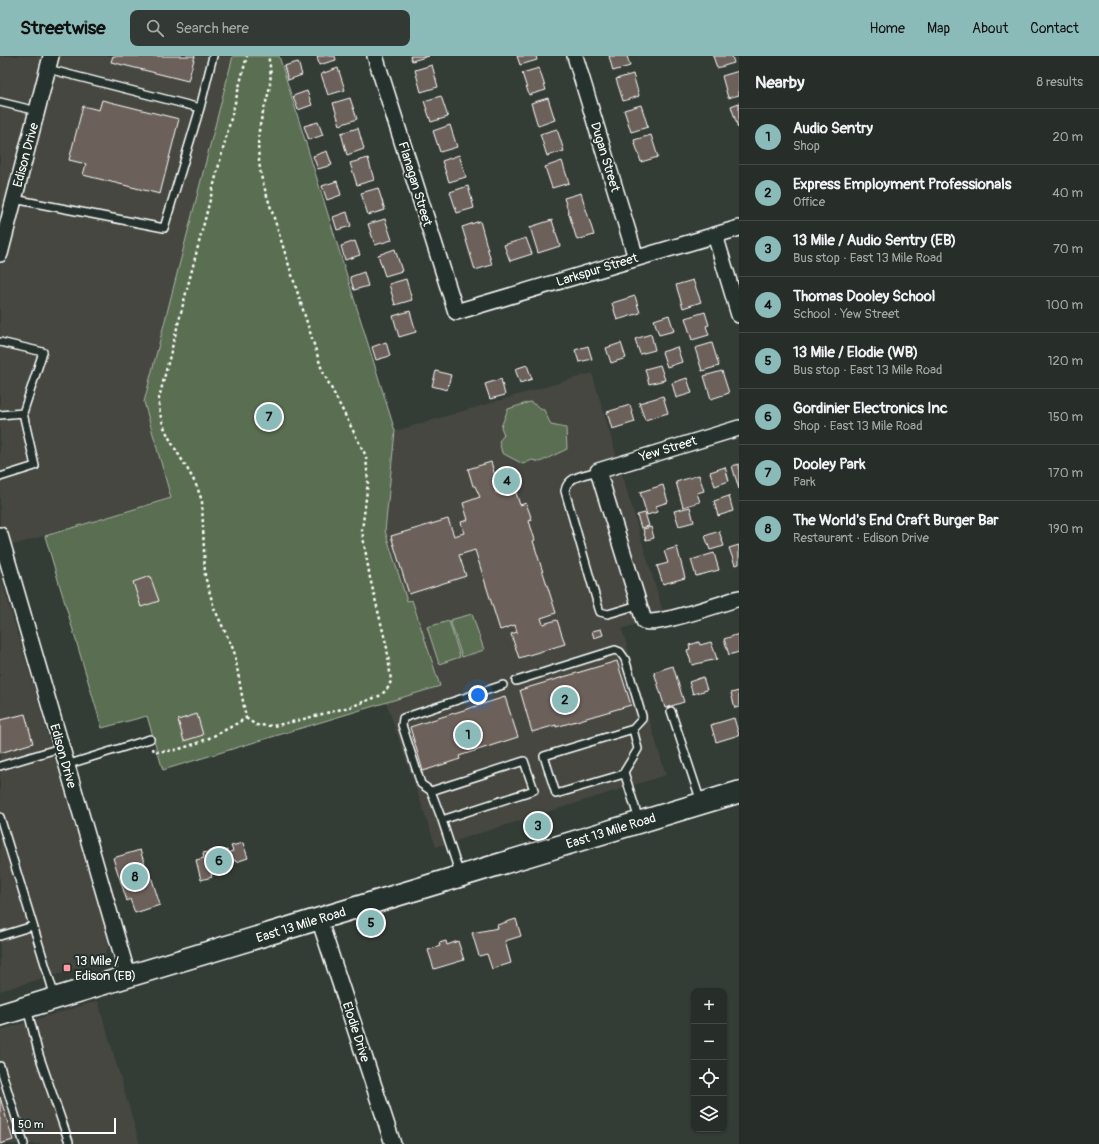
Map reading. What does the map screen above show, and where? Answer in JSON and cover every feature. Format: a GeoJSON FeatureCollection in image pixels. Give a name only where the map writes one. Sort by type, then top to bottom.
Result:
{"type":"FeatureCollection","features":[{"type":"Feature","properties":{"kind":"main road","name":"East 13 Mile Road"},"geometry":{"type":"LineString","coordinates":[[0,1015],[739,792]]}},
{"type":"Feature","properties":{"kind":"street","name":"Flanagan Street"},"geometry":{"type":"LineString","coordinates":[[375,56],[456,312]]}},
{"type":"Feature","properties":{"kind":"street","name":"Dugan Street"},"geometry":{"type":"LineString","coordinates":[[575,56],[636,258]]}},
{"type":"Feature","properties":{"kind":"street","name":"Edison Drive"},"geometry":{"type":"LineString","coordinates":[[0,254],[5,216],[14,199],[50,62]]}},
{"type":"Feature","properties":{"kind":"street","name":"Larkspur Street"},"geometry":{"type":"LineString","coordinates":[[456,312],[739,228]]}},
{"type":"Feature","properties":{"kind":"street"},"geometry":{"type":"LineString","coordinates":[[715,235],[739,315]]}},
{"type":"Feature","properties":{"kind":"street","name":"Yew Street"},"geometry":{"type":"LineString","coordinates":[[598,471],[739,428]]}},
{"type":"Feature","properties":{"kind":"street"},"geometry":{"type":"LineString","coordinates":[[598,471],[638,605],[646,623],[667,620],[739,598]]}},
{"type":"Feature","properties":{"kind":"street","name":"Edison Drive"},"geometry":{"type":"LineString","coordinates":[[0,536],[60,748],[128,976]]}},
{"type":"Feature","properties":{"kind":"street","name":"Elodie Drive"},"geometry":{"type":"LineString","coordinates":[[319,919],[393,1144]]}},
{"type":"Feature","properties":{"kind":"lane"},"geometry":{"type":"LineString","coordinates":[[14,199],[164,228],[200,108],[213,56]]}},
{"type":"Feature","properties":{"kind":"lane"},"geometry":{"type":"LineString","coordinates":[[50,62],[200,108]]}},
{"type":"Feature","properties":{"kind":"lane"},"geometry":{"type":"LineString","coordinates":[[0,102],[38,111]]}},
{"type":"Feature","properties":{"kind":"lane"},"geometry":{"type":"LineString","coordinates":[[0,342],[43,352],[24,413],[35,466],[0,477]]}},
{"type":"Feature","properties":{"kind":"lane"},"geometry":{"type":"LineString","coordinates":[[0,415],[24,413]]}},
{"type":"Feature","properties":{"kind":"lane"},"geometry":{"type":"LineString","coordinates":[[598,471],[571,479],[566,485],[565,491],[599,609],[600,612],[608,614],[638,605]]}},
{"type":"Feature","properties":{"kind":"lane"},"geometry":{"type":"LineString","coordinates":[[516,681],[615,650],[620,652],[625,659],[642,719],[633,729],[544,756],[556,794],[624,774]]}},
{"type":"Feature","properties":{"kind":"lane"},"geometry":{"type":"LineString","coordinates":[[460,877],[431,791],[421,784],[402,721],[406,716],[503,685]]}},
{"type":"Feature","properties":{"kind":"lane"},"geometry":{"type":"LineString","coordinates":[[671,711],[702,803]]}},
{"type":"Feature","properties":{"kind":"lane"},"geometry":{"type":"LineString","coordinates":[[633,729],[638,749],[626,766],[624,774],[640,822]]}},
{"type":"Feature","properties":{"kind":"lane"},"geometry":{"type":"LineString","coordinates":[[65,765],[150,740]]}},
{"type":"Feature","properties":{"kind":"lane"},"geometry":{"type":"LineString","coordinates":[[0,766],[60,748]]}},
{"type":"Feature","properties":{"kind":"lane"},"geometry":{"type":"LineString","coordinates":[[431,791],[524,761],[534,790],[442,820]]}},
{"type":"Feature","properties":{"kind":"lane"},"geometry":{"type":"LineString","coordinates":[[0,817],[56,998]]}},
{"type":"Feature","properties":{"kind":"lane"},"geometry":{"type":"LineString","coordinates":[[0,936],[33,926]]}},
{"type":"Feature","properties":{"kind":"lane"},"geometry":{"type":"LineString","coordinates":[[26,1007],[39,1055],[69,1142]]}},
{"type":"Feature","properties":{"kind":"lane"},"geometry":{"type":"LineString","coordinates":[[0,1066],[24,1144]]}},
{"type":"Feature","properties":{"kind":"path"},"geometry":{"type":"LineString","coordinates":[[247,56],[159,398],[159,409],[165,429],[194,478],[199,491],[202,502],[205,576],[214,608],[234,651],[246,718],[256,725],[273,726],[353,706],[379,696],[387,690],[392,681],[387,648],[370,578],[362,532],[368,482],[366,456],[322,370],[262,180],[259,132],[272,79],[268,56]]}},
{"type":"Feature","properties":{"kind":"path"},"geometry":{"type":"LineString","coordinates":[[150,740],[154,752],[174,750],[201,741],[230,728],[246,718]]}},
{"type":"Feature","properties":{"kind":"shaded area"},"geometry":{"type":"Polygon","coordinates":[[[0,56],[233,56],[144,402],[171,498],[0,549],[0,56]]]}},
{"type":"Feature","properties":{"kind":"shaded area"},"geometry":{"type":"Polygon","coordinates":[[[592,373],[664,615],[622,629],[666,775],[436,847],[386,702],[440,686],[412,600],[407,601],[385,531],[395,431],[592,373]]]}},
{"type":"Feature","properties":{"kind":"shaded area"},"geometry":{"type":"Polygon","coordinates":[[[0,574],[107,934],[108,948],[103,959],[95,963],[0,991],[0,574]]]}},
{"type":"Feature","properties":{"kind":"shaded area"},"geometry":{"type":"Polygon","coordinates":[[[98,1001],[140,1144],[0,1144],[0,1030],[98,1001]]]}},
{"type":"Feature","properties":{"kind":"green space"},"geometry":{"type":"Polygon","coordinates":[[[233,56],[279,56],[395,431],[385,531],[407,601],[412,600],[440,686],[163,770],[147,716],[102,728],[45,536],[171,498],[144,402],[233,56]]]}},
{"type":"Feature","properties":{"kind":"green space"},"geometry":{"type":"Polygon","coordinates":[[[530,402],[544,410],[551,425],[566,428],[567,449],[540,462],[532,460],[523,464],[502,453],[499,441],[504,435],[501,427],[508,409],[530,402]]]}},
{"type":"Feature","properties":{"kind":"green space"},"geometry":{"type":"Polygon","coordinates":[[[472,614],[484,650],[462,657],[450,620],[472,614]]]}},
{"type":"Feature","properties":{"kind":"green space"},"geometry":{"type":"Polygon","coordinates":[[[449,621],[460,657],[439,664],[427,627],[449,621]]]}},
{"type":"Feature","properties":{"kind":"building"},"geometry":{"type":"Polygon","coordinates":[[[113,56],[195,56],[188,81],[111,62],[113,56]]]}},
{"type":"Feature","properties":{"kind":"building"},"geometry":{"type":"Polygon","coordinates":[[[317,56],[335,56],[336,60],[319,65],[317,56]]]}},
{"type":"Feature","properties":{"kind":"building"},"geometry":{"type":"Polygon","coordinates":[[[410,56],[429,56],[412,61],[410,56]]]}},
{"type":"Feature","properties":{"kind":"building"},"geometry":{"type":"Polygon","coordinates":[[[517,56],[536,56],[537,60],[520,65],[517,56]]]}},
{"type":"Feature","properties":{"kind":"building"},"geometry":{"type":"Polygon","coordinates":[[[609,56],[627,56],[630,66],[613,71],[609,56]]]}},
{"type":"Feature","properties":{"kind":"building"},"geometry":{"type":"Polygon","coordinates":[[[713,56],[732,56],[734,63],[717,68],[713,56]]]}},
{"type":"Feature","properties":{"kind":"building"},"geometry":{"type":"Polygon","coordinates":[[[298,62],[302,75],[288,80],[284,66],[298,62]]]}},
{"type":"Feature","properties":{"kind":"building"},"geometry":{"type":"Polygon","coordinates":[[[432,65],[438,87],[421,92],[415,70],[432,65]]]}},
{"type":"Feature","properties":{"kind":"building"},"geometry":{"type":"Polygon","coordinates":[[[338,68],[345,90],[328,95],[321,74],[338,68]]]}},
{"type":"Feature","properties":{"kind":"building"},"geometry":{"type":"Polygon","coordinates":[[[539,68],[546,90],[529,95],[522,73],[539,68]]]}},
{"type":"Feature","properties":{"kind":"building"},"geometry":{"type":"Polygon","coordinates":[[[739,71],[739,95],[728,98],[722,76],[739,71]]]}},
{"type":"Feature","properties":{"kind":"building"},"geometry":{"type":"Polygon","coordinates":[[[633,74],[639,96],[623,101],[616,79],[633,74]]]}},
{"type":"Feature","properties":{"kind":"building"},"geometry":{"type":"Polygon","coordinates":[[[307,91],[312,105],[298,110],[293,96],[307,91]]]}},
{"type":"Feature","properties":{"kind":"building"},"geometry":{"type":"Polygon","coordinates":[[[441,96],[448,117],[431,122],[424,101],[441,96]]]}},
{"type":"Feature","properties":{"kind":"building"},"geometry":{"type":"Polygon","coordinates":[[[350,98],[357,119],[340,125],[333,103],[350,98]]]}},
{"type":"Feature","properties":{"kind":"building"},"geometry":{"type":"Polygon","coordinates":[[[548,98],[555,120],[538,126],[531,103],[548,98]]]}},
{"type":"Feature","properties":{"kind":"building"},"geometry":{"type":"Polygon","coordinates":[[[102,100],[179,119],[160,194],[83,175],[86,164],[69,160],[83,106],[99,110],[102,100]]]}},
{"type":"Feature","properties":{"kind":"building"},"geometry":{"type":"Polygon","coordinates":[[[739,103],[739,127],[738,128],[731,106],[739,103]]]}},
{"type":"Feature","properties":{"kind":"building"},"geometry":{"type":"Polygon","coordinates":[[[641,105],[648,127],[631,132],[624,110],[641,105]]]}},
{"type":"Feature","properties":{"kind":"building"},"geometry":{"type":"Polygon","coordinates":[[[318,122],[323,135],[309,140],[304,126],[318,122]]]}},
{"type":"Feature","properties":{"kind":"building"},"geometry":{"type":"Polygon","coordinates":[[[450,125],[457,147],[440,152],[433,131],[450,125]]]}},
{"type":"Feature","properties":{"kind":"building"},"geometry":{"type":"Polygon","coordinates":[[[358,128],[364,149],[347,155],[341,133],[358,128]]]}},
{"type":"Feature","properties":{"kind":"building"},"geometry":{"type":"Polygon","coordinates":[[[557,129],[564,151],[547,156],[540,134],[557,129]]]}},
{"type":"Feature","properties":{"kind":"building"},"geometry":{"type":"Polygon","coordinates":[[[651,135],[658,157],[641,162],[634,140],[651,135]]]}},
{"type":"Feature","properties":{"kind":"building"},"geometry":{"type":"Polygon","coordinates":[[[327,151],[332,165],[318,169],[313,156],[327,151]]]}},
{"type":"Feature","properties":{"kind":"building"},"geometry":{"type":"Polygon","coordinates":[[[459,155],[466,177],[449,182],[442,161],[459,155]]]}},
{"type":"Feature","properties":{"kind":"building"},"geometry":{"type":"Polygon","coordinates":[[[368,158],[374,180],[357,185],[350,163],[368,158]]]}},
{"type":"Feature","properties":{"kind":"building"},"geometry":{"type":"Polygon","coordinates":[[[562,161],[569,183],[552,188],[545,167],[562,161]]]}},
{"type":"Feature","properties":{"kind":"building"},"geometry":{"type":"Polygon","coordinates":[[[337,181],[341,195],[327,200],[322,186],[337,181]]]}},
{"type":"Feature","properties":{"kind":"building"},"geometry":{"type":"Polygon","coordinates":[[[468,186],[474,208],[457,213],[450,192],[468,186]]]}},
{"type":"Feature","properties":{"kind":"building"},"geometry":{"type":"Polygon","coordinates":[[[378,188],[385,210],[368,215],[361,193],[378,188]]]}},
{"type":"Feature","properties":{"kind":"building"},"geometry":{"type":"Polygon","coordinates":[[[581,193],[594,235],[577,240],[564,198],[581,193]]]}},
{"type":"Feature","properties":{"kind":"building"},"geometry":{"type":"Polygon","coordinates":[[[347,212],[351,226],[337,230],[333,217],[347,212]]]}},
{"type":"Feature","properties":{"kind":"building"},"geometry":{"type":"Polygon","coordinates":[[[385,219],[392,240],[375,245],[368,224],[385,219]]]}},
{"type":"Feature","properties":{"kind":"building"},"geometry":{"type":"Polygon","coordinates":[[[552,220],[560,246],[538,253],[530,227],[552,220]]]}},
{"type":"Feature","properties":{"kind":"building"},"geometry":{"type":"Polygon","coordinates":[[[480,221],[492,265],[475,270],[462,227],[480,221]]]}},
{"type":"Feature","properties":{"kind":"building"},"geometry":{"type":"Polygon","coordinates":[[[526,238],[532,254],[510,261],[504,245],[526,238]]]}},
{"type":"Feature","properties":{"kind":"building"},"geometry":{"type":"Polygon","coordinates":[[[355,241],[360,255],[345,260],[341,246],[355,241]]]}},
{"type":"Feature","properties":{"kind":"building"},"geometry":{"type":"Polygon","coordinates":[[[395,249],[402,271],[385,276],[378,255],[395,249]]]}},
{"type":"Feature","properties":{"kind":"building"},"geometry":{"type":"Polygon","coordinates":[[[364,272],[368,286],[354,290],[350,277],[364,272]]]}},
{"type":"Feature","properties":{"kind":"building"},"geometry":{"type":"Polygon","coordinates":[[[406,279],[412,300],[395,305],[389,284],[406,279]]]}},
{"type":"Feature","properties":{"kind":"building"},"geometry":{"type":"Polygon","coordinates":[[[693,280],[701,302],[683,308],[676,285],[693,280]]]}},
{"type":"Feature","properties":{"kind":"building"},"geometry":{"type":"Polygon","coordinates":[[[635,296],[640,313],[617,320],[612,303],[635,296]]]}},
{"type":"Feature","properties":{"kind":"building"},"geometry":{"type":"Polygon","coordinates":[[[410,311],[416,332],[399,337],[393,316],[410,311]]]}},
{"type":"Feature","properties":{"kind":"building"},"geometry":{"type":"Polygon","coordinates":[[[705,312],[709,325],[706,326],[709,335],[692,340],[685,318],[705,312]]]}},
{"type":"Feature","properties":{"kind":"building"},"geometry":{"type":"Polygon","coordinates":[[[669,315],[674,331],[659,335],[654,320],[669,315]]]}},
{"type":"Feature","properties":{"kind":"building"},"geometry":{"type":"Polygon","coordinates":[[[651,334],[655,350],[640,354],[635,339],[651,334]]]}},
{"type":"Feature","properties":{"kind":"building"},"geometry":{"type":"Polygon","coordinates":[[[386,342],[390,356],[376,360],[372,347],[386,342]]]}},
{"type":"Feature","properties":{"kind":"building"},"geometry":{"type":"Polygon","coordinates":[[[621,343],[626,358],[611,363],[606,348],[621,343]]]}},
{"type":"Feature","properties":{"kind":"building"},"geometry":{"type":"Polygon","coordinates":[[[712,343],[719,366],[702,371],[695,348],[712,343]]]}},
{"type":"Feature","properties":{"kind":"building"},"geometry":{"type":"Polygon","coordinates":[[[588,346],[592,359],[579,362],[575,350],[588,346]]]}},
{"type":"Feature","properties":{"kind":"building"},"geometry":{"type":"Polygon","coordinates":[[[677,347],[682,362],[667,367],[662,352],[677,347]]]}},
{"type":"Feature","properties":{"kind":"building"},"geometry":{"type":"Polygon","coordinates":[[[527,365],[532,379],[520,383],[515,369],[527,365]]]}},
{"type":"Feature","properties":{"kind":"building"},"geometry":{"type":"Polygon","coordinates":[[[660,365],[665,380],[649,384],[645,369],[660,365]]]}},
{"type":"Feature","properties":{"kind":"building"},"geometry":{"type":"Polygon","coordinates":[[[436,371],[451,375],[447,390],[432,386],[436,371]]]}},
{"type":"Feature","properties":{"kind":"building"},"geometry":{"type":"Polygon","coordinates":[[[722,371],[729,393],[711,399],[704,376],[722,371]]]}},
{"type":"Feature","properties":{"kind":"building"},"geometry":{"type":"Polygon","coordinates":[[[687,378],[692,393],[676,398],[672,383],[687,378]]]}},
{"type":"Feature","properties":{"kind":"building"},"geometry":{"type":"Polygon","coordinates":[[[501,379],[505,395],[490,399],[485,384],[501,379]]]}},
{"type":"Feature","properties":{"kind":"building"},"geometry":{"type":"Polygon","coordinates":[[[663,396],[668,413],[645,420],[639,403],[663,396]]]}},
{"type":"Feature","properties":{"kind":"building"},"geometry":{"type":"Polygon","coordinates":[[[630,405],[635,422],[612,429],[607,412],[630,405]]]}},
{"type":"Feature","properties":{"kind":"building"},"geometry":{"type":"Polygon","coordinates":[[[491,462],[496,479],[494,480],[496,493],[514,487],[520,505],[526,503],[532,520],[529,521],[535,540],[533,541],[556,613],[541,618],[543,624],[557,620],[565,644],[519,658],[511,634],[517,632],[515,625],[500,630],[475,550],[459,555],[466,576],[409,594],[391,536],[448,519],[454,536],[464,533],[461,522],[468,520],[463,503],[480,497],[475,486],[473,486],[468,469],[491,462]]]}},
{"type":"Feature","properties":{"kind":"building"},"geometry":{"type":"Polygon","coordinates":[[[739,464],[739,489],[732,466],[739,464]]]}},
{"type":"Feature","properties":{"kind":"building"},"geometry":{"type":"Polygon","coordinates":[[[725,467],[729,481],[715,486],[710,472],[725,467]]]}},
{"type":"Feature","properties":{"kind":"building"},"geometry":{"type":"Polygon","coordinates":[[[699,475],[704,491],[697,493],[700,502],[683,507],[676,482],[699,475]]]}},
{"type":"Feature","properties":{"kind":"building"},"geometry":{"type":"Polygon","coordinates":[[[663,485],[668,502],[656,506],[657,512],[647,515],[640,492],[663,485]]]}},
{"type":"Feature","properties":{"kind":"building"},"geometry":{"type":"Polygon","coordinates":[[[729,496],[733,511],[718,516],[714,501],[729,496]]]}},
{"type":"Feature","properties":{"kind":"building"},"geometry":{"type":"Polygon","coordinates":[[[690,507],[694,522],[679,526],[674,511],[690,507]]]}},
{"type":"Feature","properties":{"kind":"building"},"geometry":{"type":"Polygon","coordinates":[[[645,513],[649,526],[641,528],[637,515],[645,513]]]}},
{"type":"Feature","properties":{"kind":"building"},"geometry":{"type":"Polygon","coordinates":[[[651,527],[654,538],[646,540],[643,529],[651,527]]]}},
{"type":"Feature","properties":{"kind":"building"},"geometry":{"type":"Polygon","coordinates":[[[719,531],[724,546],[710,550],[705,536],[719,531]]]}},
{"type":"Feature","properties":{"kind":"building"},"geometry":{"type":"Polygon","coordinates":[[[739,545],[739,564],[735,565],[729,548],[739,545]]]}},
{"type":"Feature","properties":{"kind":"building"},"geometry":{"type":"Polygon","coordinates":[[[677,547],[685,578],[663,584],[657,566],[668,563],[664,551],[677,547]]]}},
{"type":"Feature","properties":{"kind":"building"},"geometry":{"type":"Polygon","coordinates":[[[714,553],[719,570],[696,576],[691,560],[714,553]]]}},
{"type":"Feature","properties":{"kind":"building"},"geometry":{"type":"Polygon","coordinates":[[[150,576],[159,601],[141,607],[133,582],[150,576]]]}},
{"type":"Feature","properties":{"kind":"building"},"geometry":{"type":"Polygon","coordinates":[[[601,629],[603,635],[594,638],[592,631],[601,629]]]}},
{"type":"Feature","properties":{"kind":"building"},"geometry":{"type":"Polygon","coordinates":[[[739,634],[739,652],[729,655],[724,639],[739,634]]]}},
{"type":"Feature","properties":{"kind":"building"},"geometry":{"type":"Polygon","coordinates":[[[699,642],[700,645],[711,642],[717,659],[692,665],[687,650],[690,649],[689,645],[699,642]]]}},
{"type":"Feature","properties":{"kind":"building"},"geometry":{"type":"Polygon","coordinates":[[[617,661],[631,705],[556,727],[556,725],[532,732],[520,690],[617,661]]]}},
{"type":"Feature","properties":{"kind":"building"},"geometry":{"type":"Polygon","coordinates":[[[673,666],[684,702],[665,708],[654,672],[673,666]]]}},
{"type":"Feature","properties":{"kind":"building"},"geometry":{"type":"Polygon","coordinates":[[[703,677],[707,690],[693,694],[689,682],[703,677]]]}},
{"type":"Feature","properties":{"kind":"building"},"geometry":{"type":"Polygon","coordinates":[[[739,691],[739,707],[735,708],[731,693],[739,691]]]}},
{"type":"Feature","properties":{"kind":"building"},"geometry":{"type":"Polygon","coordinates":[[[505,697],[518,737],[459,756],[460,759],[423,771],[410,727],[505,697]]]}},
{"type":"Feature","properties":{"kind":"building"},"geometry":{"type":"Polygon","coordinates":[[[25,714],[33,743],[0,753],[0,720],[25,714]]]}},
{"type":"Feature","properties":{"kind":"building"},"geometry":{"type":"Polygon","coordinates":[[[197,714],[203,735],[184,741],[178,720],[197,714]]]}},
{"type":"Feature","properties":{"kind":"building"},"geometry":{"type":"Polygon","coordinates":[[[734,718],[739,735],[716,742],[711,725],[734,718]]]}},
{"type":"Feature","properties":{"kind":"building"},"geometry":{"type":"Polygon","coordinates":[[[243,843],[248,858],[236,862],[235,860],[230,861],[231,868],[211,874],[212,877],[201,880],[196,860],[204,858],[203,853],[212,851],[213,854],[227,850],[227,853],[233,851],[231,846],[243,843]]]}},
{"type":"Feature","properties":{"kind":"building"},"geometry":{"type":"Polygon","coordinates":[[[140,850],[149,877],[151,876],[160,905],[135,913],[130,899],[127,901],[113,858],[140,850]]]}},
{"type":"Feature","properties":{"kind":"building"},"geometry":{"type":"Polygon","coordinates":[[[516,919],[521,936],[505,941],[511,963],[492,969],[487,954],[479,956],[472,933],[498,928],[497,925],[516,919]]]}},
{"type":"Feature","properties":{"kind":"building"},"geometry":{"type":"Polygon","coordinates":[[[446,941],[447,945],[458,941],[464,960],[434,969],[428,950],[440,946],[439,943],[446,941]]]}},
{"type":"Feature","properties":{"kind":"building"},"geometry":{"type":"Polygon","coordinates":[[[0,1097],[13,1140],[0,1144],[0,1097]]]}},
{"type":"Feature","properties":{"kind":"place","name":"Dooley Park"},"geometry":{"type":"Point","coordinates":[269,417]}},
{"type":"Feature","properties":{"kind":"place","name":"Thomas Dooley School"},"geometry":{"type":"Point","coordinates":[507,481]}},
{"type":"Feature","properties":{"kind":"place","name":"Express Employment Professionals"},"geometry":{"type":"Point","coordinates":[565,700]}},
{"type":"Feature","properties":{"kind":"place","name":"Audio Sentry"},"geometry":{"type":"Point","coordinates":[468,735]}},
{"type":"Feature","properties":{"kind":"place","name":"13 Mile / Audio Sentry (EB)"},"geometry":{"type":"Point","coordinates":[538,826]}},
{"type":"Feature","properties":{"kind":"place","name":"Gordinier Electronics Inc"},"geometry":{"type":"Point","coordinates":[219,861]}},
{"type":"Feature","properties":{"kind":"place","name":"The World's End Craft Burger Bar"},"geometry":{"type":"Point","coordinates":[135,877]}},
{"type":"Feature","properties":{"kind":"place","name":"13 Mile / Elodie (WB)"},"geometry":{"type":"Point","coordinates":[371,923]}},
{"type":"Feature","properties":{"kind":"place","name":"13 Mile / Edison (EB)"},"geometry":{"type":"Point","coordinates":[67,968]}}]}
